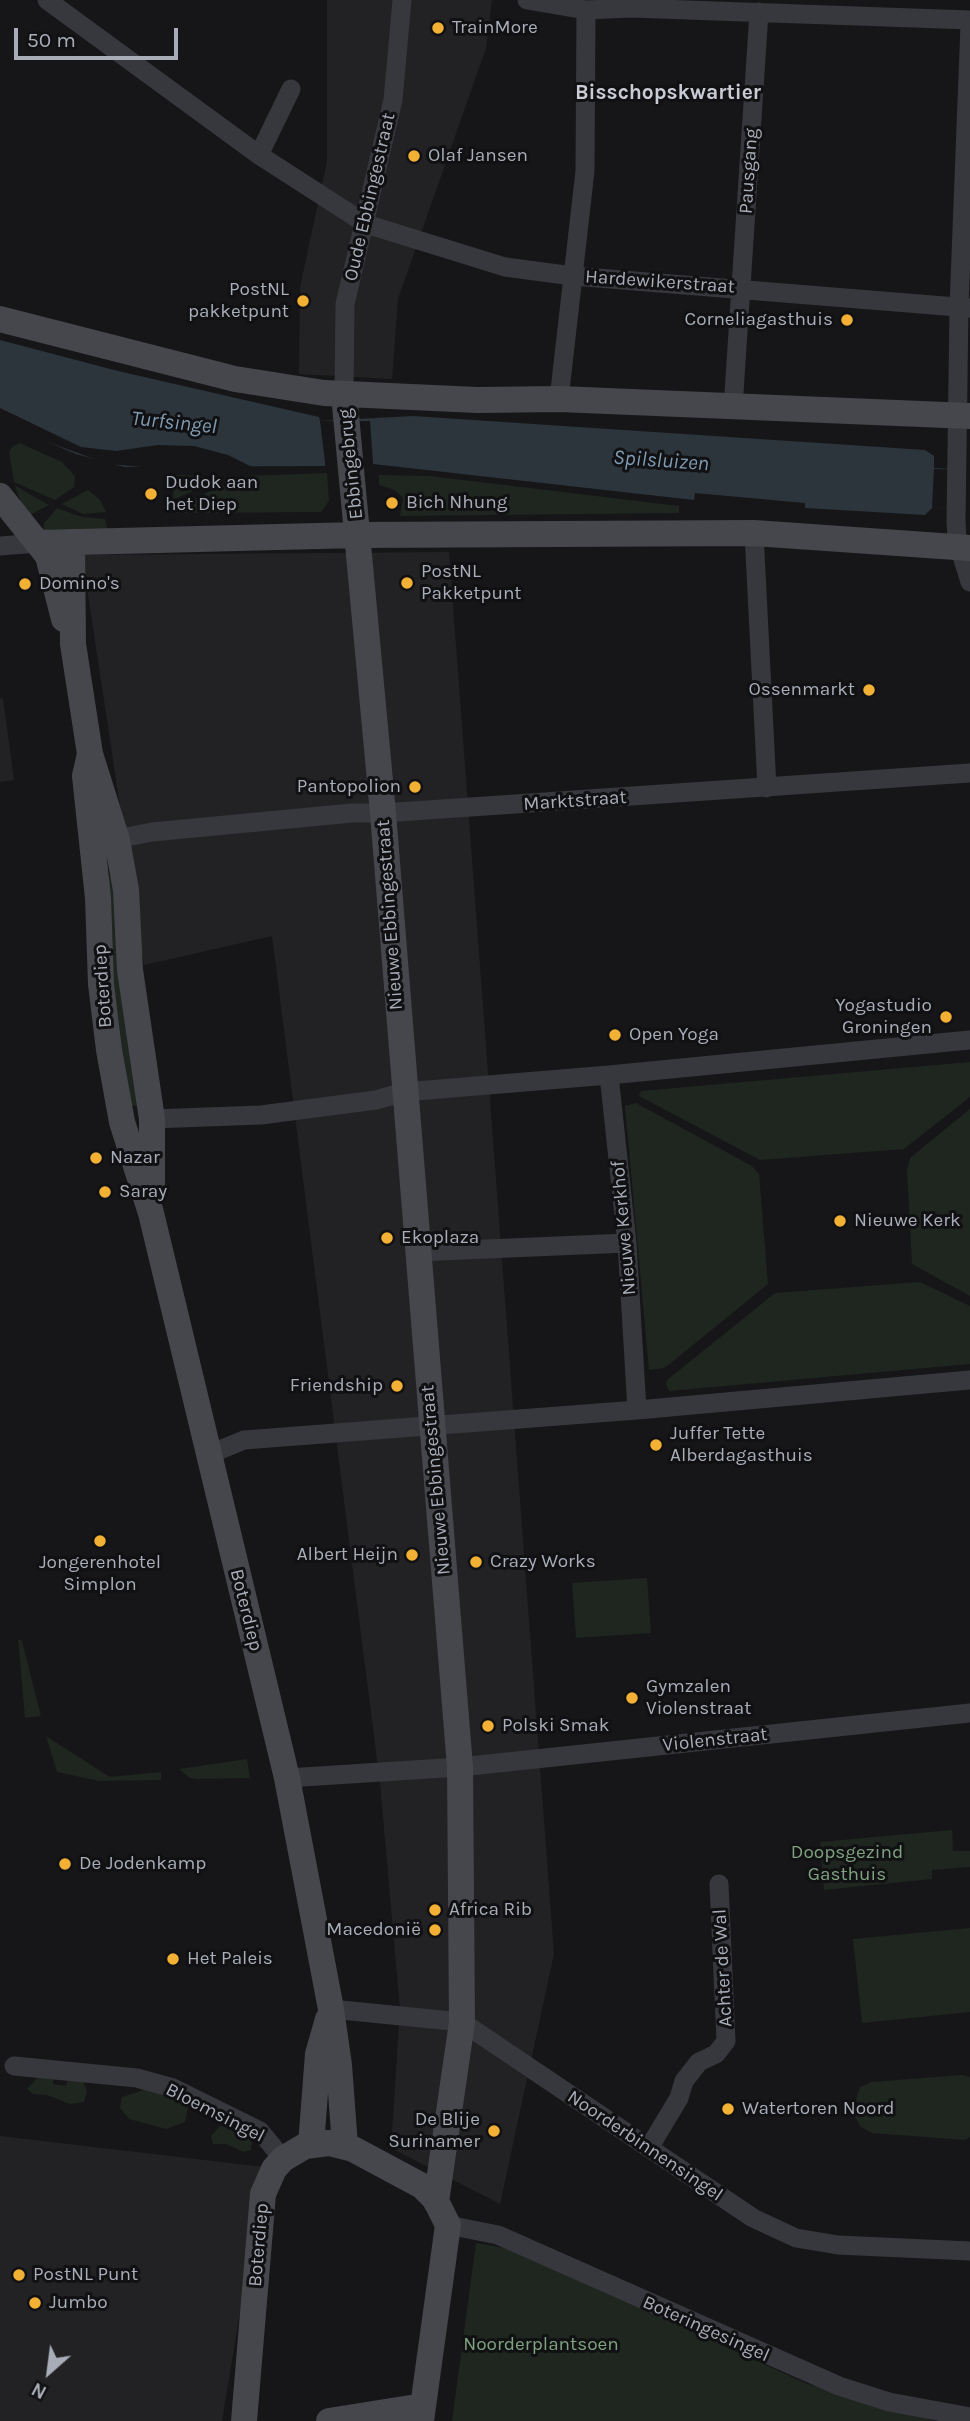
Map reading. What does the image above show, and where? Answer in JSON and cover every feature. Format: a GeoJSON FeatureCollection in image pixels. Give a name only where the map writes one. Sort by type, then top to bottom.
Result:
{"type":"FeatureCollection","features":[{"type":"Feature","properties":{"kind":"street","name":"Hardewikerstraat"},"geometry":{"type":"LineString","coordinates":[[47,0],[259,155],[366,224],[505,267],[573,276],[965,308]]}},
{"type":"Feature","properties":{"kind":"street","name":"Oude Ebbingestraat"},"geometry":{"type":"LineString","coordinates":[[344,394],[345,304],[366,224],[393,100],[402,0]]}},
{"type":"Feature","properties":{"kind":"street"},"geometry":{"type":"LineString","coordinates":[[527,0],[586,10],[631,8],[970,22],[963,416],[956,469],[956,507],[970,582]]}},
{"type":"Feature","properties":{"kind":"street"},"geometry":{"type":"LineString","coordinates":[[559,399],[585,171],[586,10]]}},
{"type":"Feature","properties":{"kind":"street","name":"Pausgang"},"geometry":{"type":"LineString","coordinates":[[733,408],[759,12]]}},
{"type":"Feature","properties":{"kind":"street"},"geometry":{"type":"LineString","coordinates":[[259,155],[291,89]]}},
{"type":"Feature","properties":{"kind":"street"},"geometry":{"type":"LineString","coordinates":[[0,319],[235,379],[292,389],[477,400],[559,399],[963,416]]}},
{"type":"Feature","properties":{"kind":"street","name":"Ebbingebrug"},"geometry":{"type":"LineString","coordinates":[[344,394],[358,535]]}},
{"type":"Feature","properties":{"kind":"street"},"geometry":{"type":"LineString","coordinates":[[0,496],[38,543]]}},
{"type":"Feature","properties":{"kind":"street"},"geometry":{"type":"LineString","coordinates":[[0,546],[358,535],[754,533],[965,547]]}},
{"type":"Feature","properties":{"kind":"street"},"geometry":{"type":"LineString","coordinates":[[754,533],[767,788],[970,774]]}},
{"type":"Feature","properties":{"kind":"street","name":"Nieuwe Ebbingestraat"},"geometry":{"type":"LineString","coordinates":[[358,535],[460,1767],[462,2022],[436,2202]]}},
{"type":"Feature","properties":{"kind":"street","name":"Boterdiep"},"geometry":{"type":"LineString","coordinates":[[72,542],[73,644],[90,754],[85,776],[105,841],[126,890],[130,970],[152,1119],[151,1213]]}},
{"type":"Feature","properties":{"kind":"street","name":"Boterdiep"},"geometry":{"type":"LineString","coordinates":[[38,543],[48,556],[60,610],[73,644]]}},
{"type":"Feature","properties":{"kind":"street","name":"Marktstraat"},"geometry":{"type":"LineString","coordinates":[[105,841],[152,832],[352,813],[767,788]]}},
{"type":"Feature","properties":{"kind":"street","name":"Boterdiep"},"geometry":{"type":"LineString","coordinates":[[105,841],[107,1041],[122,1122],[151,1213],[287,1779],[331,2009],[339,2065],[345,2146]]}},
{"type":"Feature","properties":{"kind":"street"},"geometry":{"type":"LineString","coordinates":[[152,1119],[261,1115],[376,1100],[404,1092],[970,1040]]}},
{"type":"Feature","properties":{"kind":"street","name":"Nieuwe Kerkhof"},"geometry":{"type":"LineString","coordinates":[[609,1075],[627,1243],[637,1410]]}},
{"type":"Feature","properties":{"kind":"street"},"geometry":{"type":"LineString","coordinates":[[416,1252],[627,1243]]}},
{"type":"Feature","properties":{"kind":"street"},"geometry":{"type":"LineString","coordinates":[[210,1454],[244,1440],[637,1410],[970,1380]]}},
{"type":"Feature","properties":{"kind":"street","name":"Violenstraat"},"geometry":{"type":"LineString","coordinates":[[287,1779],[321,1779],[460,1767],[970,1713]]}},
{"type":"Feature","properties":{"kind":"street","name":"Achter de Wal"},"geometry":{"type":"LineString","coordinates":[[649,2148],[679,2098],[684,2081],[699,2062],[716,2054],[726,2041],[719,1884]]}},
{"type":"Feature","properties":{"kind":"street","name":"Boterdiep"},"geometry":{"type":"LineString","coordinates":[[311,2145],[318,2054],[331,2009]]}},
{"type":"Feature","properties":{"kind":"street","name":"Noorderbinnensingel"},"geometry":{"type":"LineString","coordinates":[[331,2009],[462,2022],[753,2218],[796,2238],[838,2245],[970,2251]]}},
{"type":"Feature","properties":{"kind":"street","name":"Bloemsingel"},"geometry":{"type":"LineString","coordinates":[[14,2066],[137,2078],[173,2088],[260,2131],[283,2159]]}},
{"type":"Feature","properties":{"kind":"street"},"geometry":{"type":"LineString","coordinates":[[283,2159],[311,2145],[329,2143],[345,2146],[422,2186],[436,2202],[448,2225],[422,2413],[329,2421]]}},
{"type":"Feature","properties":{"kind":"street","name":"Boterdiep"},"geometry":{"type":"LineString","coordinates":[[244,2421],[263,2194],[274,2169],[283,2159]]}},
{"type":"Feature","properties":{"kind":"street","name":"Boteringesingel"},"geometry":{"type":"LineString","coordinates":[[448,2225],[498,2235],[839,2386],[889,2402],[970,2417]]}},
{"type":"Feature","properties":{"kind":"shaded area"},"geometry":{"type":"Polygon","coordinates":[[[327,0],[492,0],[486,48],[398,299],[392,379],[299,374],[300,287],[327,161],[327,0]]]}},
{"type":"Feature","properties":{"kind":"shaded area"},"geometry":{"type":"Polygon","coordinates":[[[449,552],[554,1954],[500,2204],[391,2148],[400,2009],[380,1783],[272,936],[144,965],[82,555],[449,552]]]}},
{"type":"Feature","properties":{"kind":"shaded area"},"geometry":{"type":"Polygon","coordinates":[[[3,698],[14,780],[0,782],[0,699],[3,698]]]}},
{"type":"Feature","properties":{"kind":"shaded area"},"geometry":{"type":"Polygon","coordinates":[[[0,2136],[264,2167],[222,2421],[0,2421],[0,2136]]]}},
{"type":"Feature","properties":{"kind":"green space"},"geometry":{"type":"Polygon","coordinates":[[[20,443],[62,462],[75,476],[74,487],[55,500],[14,482],[9,452],[13,446],[20,443]]]}},
{"type":"Feature","properties":{"kind":"green space"},"geometry":{"type":"Polygon","coordinates":[[[327,473],[329,501],[321,512],[175,513],[177,507],[243,476],[327,473]]]}},
{"type":"Feature","properties":{"kind":"green space"},"geometry":{"type":"Polygon","coordinates":[[[174,475],[208,477],[199,488],[173,500],[174,475]]]}},
{"type":"Feature","properties":{"kind":"green space"},"geometry":{"type":"Polygon","coordinates":[[[379,475],[430,476],[679,506],[679,513],[400,516],[403,498],[395,490],[379,485],[379,475]]]}},
{"type":"Feature","properties":{"kind":"green space"},"geometry":{"type":"Polygon","coordinates":[[[15,485],[49,505],[30,515],[22,506],[15,485]]]}},
{"type":"Feature","properties":{"kind":"green space"},"geometry":{"type":"Polygon","coordinates":[[[88,490],[100,500],[106,512],[83,514],[62,504],[88,490]]]}},
{"type":"Feature","properties":{"kind":"green space"},"geometry":{"type":"Polygon","coordinates":[[[57,508],[82,517],[105,519],[108,533],[43,532],[44,523],[57,508]]]}},
{"type":"Feature","properties":{"kind":"green space"},"geometry":{"type":"Polygon","coordinates":[[[113,877],[143,1105],[126,1107],[103,879],[113,877]]]}},
{"type":"Feature","properties":{"kind":"green space"},"geometry":{"type":"Polygon","coordinates":[[[970,1062],[970,1097],[904,1149],[760,1160],[639,1096],[641,1091],[970,1062]]]}},
{"type":"Feature","properties":{"kind":"green space"},"geometry":{"type":"Polygon","coordinates":[[[636,1103],[752,1166],[759,1174],[768,1284],[666,1367],[649,1370],[625,1106],[636,1103]]]}},
{"type":"Feature","properties":{"kind":"green space"},"geometry":{"type":"Polygon","coordinates":[[[970,1109],[970,1296],[912,1264],[907,1170],[910,1158],[970,1109]]]}},
{"type":"Feature","properties":{"kind":"green space"},"geometry":{"type":"Polygon","coordinates":[[[920,1282],[970,1306],[970,1364],[669,1391],[666,1384],[667,1380],[775,1293],[920,1282]]]}},
{"type":"Feature","properties":{"kind":"green space"},"geometry":{"type":"Polygon","coordinates":[[[647,1578],[651,1633],[576,1638],[572,1583],[647,1578]]]}},
{"type":"Feature","properties":{"kind":"green space"},"geometry":{"type":"Polygon","coordinates":[[[18,1639],[22,1641],[41,1716],[25,1718],[18,1639]]]}},
{"type":"Feature","properties":{"kind":"green space"},"geometry":{"type":"Polygon","coordinates":[[[46,1736],[110,1777],[161,1772],[161,1780],[99,1781],[57,1772],[46,1736]]]}},
{"type":"Feature","properties":{"kind":"green space"},"geometry":{"type":"Polygon","coordinates":[[[247,1759],[250,1778],[190,1778],[179,1769],[247,1759]]]}},
{"type":"Feature","properties":{"kind":"green space","name":"Doopsgezind Gasthuis"},"geometry":{"type":"Polygon","coordinates":[[[952,1830],[953,1851],[970,1851],[970,1867],[932,1870],[932,1879],[824,1890],[820,1842],[952,1830]]]}},
{"type":"Feature","properties":{"kind":"green space"},"geometry":{"type":"Polygon","coordinates":[[[970,1928],[970,2012],[862,2023],[853,1939],[970,1928]]]}},
{"type":"Feature","properties":{"kind":"green space"},"geometry":{"type":"Polygon","coordinates":[[[54,2075],[53,2084],[66,2086],[69,2077],[83,2081],[87,2091],[84,2102],[70,2104],[47,2095],[33,2094],[27,2089],[37,2078],[54,2075]]]}},
{"type":"Feature","properties":{"kind":"green space"},"geometry":{"type":"Polygon","coordinates":[[[962,2075],[970,2077],[970,2137],[965,2140],[872,2133],[861,2127],[852,2112],[860,2087],[871,2082],[962,2075]]]}},
{"type":"Feature","properties":{"kind":"green space"},"geometry":{"type":"Polygon","coordinates":[[[146,2089],[186,2102],[188,2108],[185,2122],[166,2129],[129,2119],[120,2108],[122,2097],[146,2089]]]}},
{"type":"Feature","properties":{"kind":"green space"},"geometry":{"type":"Polygon","coordinates":[[[220,2126],[238,2127],[252,2136],[251,2150],[243,2152],[226,2144],[213,2144],[211,2136],[220,2126]]]}},
{"type":"Feature","properties":{"kind":"green space","name":"Noorderplantsoen"},"geometry":{"type":"Polygon","coordinates":[[[476,2243],[506,2248],[549,2266],[805,2383],[879,2407],[936,2421],[452,2421],[476,2243]]]}},
{"type":"Feature","properties":{"kind":"water"},"geometry":{"type":"Polygon","coordinates":[[[0,340],[118,371],[319,417],[320,421],[413,416],[925,450],[934,456],[934,468],[970,470],[970,508],[933,507],[925,515],[805,508],[805,503],[695,493],[694,500],[373,462],[325,462],[325,466],[124,467],[76,454],[0,422],[0,340]]]}},
{"type":"Feature","properties":{"kind":"pier"},"geometry":{"type":"Polygon","coordinates":[[[0,408],[81,447],[116,451],[158,445],[194,446],[228,455],[252,467],[164,469],[108,464],[12,429],[0,422],[0,408]]]}},
{"type":"Feature","properties":{"kind":"pier"},"geometry":{"type":"Polygon","coordinates":[[[320,421],[370,421],[373,462],[325,462],[320,421]]]}},
{"type":"Feature","properties":{"kind":"pier"},"geometry":{"type":"Polygon","coordinates":[[[934,469],[970,470],[970,508],[932,507],[934,469]]]}},
{"type":"Feature","properties":{"kind":"place","name":"TrainMore"},"geometry":{"type":"Point","coordinates":[438,28]}},
{"type":"Feature","properties":{"kind":"place","name":"Olaf Jansen"},"geometry":{"type":"Point","coordinates":[414,156]}},
{"type":"Feature","properties":{"kind":"place","name":"PostNL pakketpunt"},"geometry":{"type":"Point","coordinates":[303,301]}},
{"type":"Feature","properties":{"kind":"place","name":"Corneliagasthuis"},"geometry":{"type":"Point","coordinates":[847,320]}},
{"type":"Feature","properties":{"kind":"place","name":"Dudok aan het Diep"},"geometry":{"type":"Point","coordinates":[151,494]}},
{"type":"Feature","properties":{"kind":"place","name":"Bich Nhung"},"geometry":{"type":"Point","coordinates":[392,503]}},
{"type":"Feature","properties":{"kind":"place","name":"PostNL Pakketpunt"},"geometry":{"type":"Point","coordinates":[407,583]}},
{"type":"Feature","properties":{"kind":"place","name":"Domino's"},"geometry":{"type":"Point","coordinates":[25,584]}},
{"type":"Feature","properties":{"kind":"place","name":"Ossenmarkt"},"geometry":{"type":"Point","coordinates":[869,690]}},
{"type":"Feature","properties":{"kind":"place","name":"Pantopolion"},"geometry":{"type":"Point","coordinates":[415,787]}},
{"type":"Feature","properties":{"kind":"place","name":"Yogastudio Groningen"},"geometry":{"type":"Point","coordinates":[946,1017]}},
{"type":"Feature","properties":{"kind":"place","name":"Open Yoga"},"geometry":{"type":"Point","coordinates":[615,1035]}},
{"type":"Feature","properties":{"kind":"place","name":"Nazar"},"geometry":{"type":"Point","coordinates":[96,1158]}},
{"type":"Feature","properties":{"kind":"place","name":"Saray"},"geometry":{"type":"Point","coordinates":[105,1192]}},
{"type":"Feature","properties":{"kind":"place","name":"Nieuwe Kerk"},"geometry":{"type":"Point","coordinates":[840,1221]}},
{"type":"Feature","properties":{"kind":"place","name":"Ekoplaza"},"geometry":{"type":"Point","coordinates":[387,1238]}},
{"type":"Feature","properties":{"kind":"place","name":"Friendship"},"geometry":{"type":"Point","coordinates":[397,1386]}},
{"type":"Feature","properties":{"kind":"place","name":"Juffer Tette Alberdagasthuis"},"geometry":{"type":"Point","coordinates":[656,1445]}},
{"type":"Feature","properties":{"kind":"place","name":"Jongerenhotel Simplon"},"geometry":{"type":"Point","coordinates":[100,1541]}},
{"type":"Feature","properties":{"kind":"place","name":"Albert Heijn"},"geometry":{"type":"Point","coordinates":[412,1555]}},
{"type":"Feature","properties":{"kind":"place","name":"Crazy Works"},"geometry":{"type":"Point","coordinates":[476,1562]}},
{"type":"Feature","properties":{"kind":"place","name":"Gymzalen Violenstraat"},"geometry":{"type":"Point","coordinates":[632,1698]}},
{"type":"Feature","properties":{"kind":"place","name":"Polski Smak"},"geometry":{"type":"Point","coordinates":[488,1726]}},
{"type":"Feature","properties":{"kind":"place","name":"De Jodenkamp"},"geometry":{"type":"Point","coordinates":[65,1864]}},
{"type":"Feature","properties":{"kind":"place","name":"Africa Rib"},"geometry":{"type":"Point","coordinates":[435,1910]}},
{"type":"Feature","properties":{"kind":"place","name":"Macedonië"},"geometry":{"type":"Point","coordinates":[435,1930]}},
{"type":"Feature","properties":{"kind":"place","name":"Het Paleis"},"geometry":{"type":"Point","coordinates":[173,1959]}},
{"type":"Feature","properties":{"kind":"place","name":"Watertoren Noord"},"geometry":{"type":"Point","coordinates":[728,2109]}},
{"type":"Feature","properties":{"kind":"place","name":"De Blije Surinamer"},"geometry":{"type":"Point","coordinates":[494,2131]}},
{"type":"Feature","properties":{"kind":"place","name":"PostNL Punt"},"geometry":{"type":"Point","coordinates":[19,2275]}},
{"type":"Feature","properties":{"kind":"place","name":"Jumbo"},"geometry":{"type":"Point","coordinates":[35,2303]}},
{"type":"Feature","properties":{"kind":"district","name":"Bisschopskwartier"},"geometry":{"type":"Point","coordinates":[668,93]}},
{"type":"Feature","properties":{"kind":"water label","name":"Turfsingel"},"geometry":{"type":"Point","coordinates":[174,423]}},
{"type":"Feature","properties":{"kind":"water label","name":"Spilsluizen"},"geometry":{"type":"Point","coordinates":[661,461]}}]}
